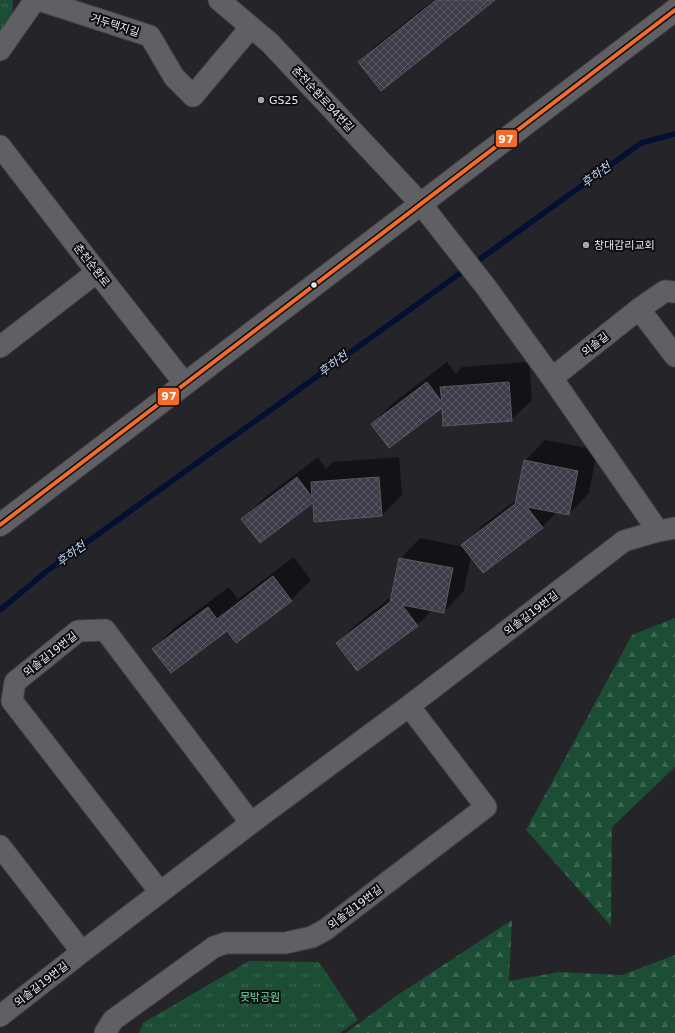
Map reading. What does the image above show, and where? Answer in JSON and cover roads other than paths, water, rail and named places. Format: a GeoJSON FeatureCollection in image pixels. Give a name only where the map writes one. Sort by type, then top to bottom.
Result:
{"type":"FeatureCollection","features":[{"type":"Feature","properties":{"kind":"street"},"geometry":{"type":"LineString","coordinates":[[0,50],[35,0]]}},
{"type":"Feature","properties":{"kind":"street","name":"거두택지길"},"geometry":{"type":"LineString","coordinates":[[39,0],[150,36],[174,77],[193,96],[251,27]]}},
{"type":"Feature","properties":{"kind":"street","name":"춘천순환로94번길"},"geometry":{"type":"LineString","coordinates":[[219,0],[270,43],[421,204]]}},
{"type":"Feature","properties":{"kind":"street"},"geometry":{"type":"LineString","coordinates":[[0,525],[675,10]]}},
{"type":"Feature","properties":{"kind":"street","name":"춘천순환로"},"geometry":{"type":"LineString","coordinates":[[0,146],[185,384]]}},
{"type":"Feature","properties":{"kind":"street","name":"외솔길19번길"},"geometry":{"type":"LineString","coordinates":[[0,1016],[160,892],[409,706],[624,541],[666,529],[552,378],[486,287],[421,204]]}},
{"type":"Feature","properties":{"kind":"street"},"geometry":{"type":"LineString","coordinates":[[0,347],[97,272]]}},
{"type":"Feature","properties":{"kind":"street","name":"외솔길"},"geometry":{"type":"LineString","coordinates":[[552,378],[639,309],[665,291],[675,292]]}},
{"type":"Feature","properties":{"kind":"street"},"geometry":{"type":"LineString","coordinates":[[639,309],[675,356]]}},
{"type":"Feature","properties":{"kind":"street","name":"외솔길19번길"},"geometry":{"type":"LineString","coordinates":[[160,892],[12,701],[15,682],[78,631],[105,630],[252,823]]}},
{"type":"Feature","properties":{"kind":"street","name":"외솔길19번길"},"geometry":{"type":"LineString","coordinates":[[105,1033],[112,1020],[214,947],[226,943],[285,943],[312,937],[325,930],[486,807],[409,706]]}},
{"type":"Feature","properties":{"kind":"street"},"geometry":{"type":"LineString","coordinates":[[0,846],[82,952]]}},
{"type":"Feature","properties":{"kind":"waterway","name":"후하천"},"geometry":{"type":"LineString","coordinates":[[473,264],[641,143],[675,134]]}},
{"type":"Feature","properties":{"kind":"waterway","name":"후하천"},"geometry":{"type":"LineString","coordinates":[[0,610],[47,571],[466,269]]}},
{"type":"Feature","properties":{"kind":"place","name":"GS25"},"geometry":{"type":"Point","coordinates":[261,100]}},
{"type":"Feature","properties":{"kind":"place","name":"창대감리교회"},"geometry":{"type":"Point","coordinates":[586,245]}},
{"type":"Feature","properties":{"kind":"park label","name":"못밖공원"},"geometry":{"type":"Point","coordinates":[260,997]}}]}
